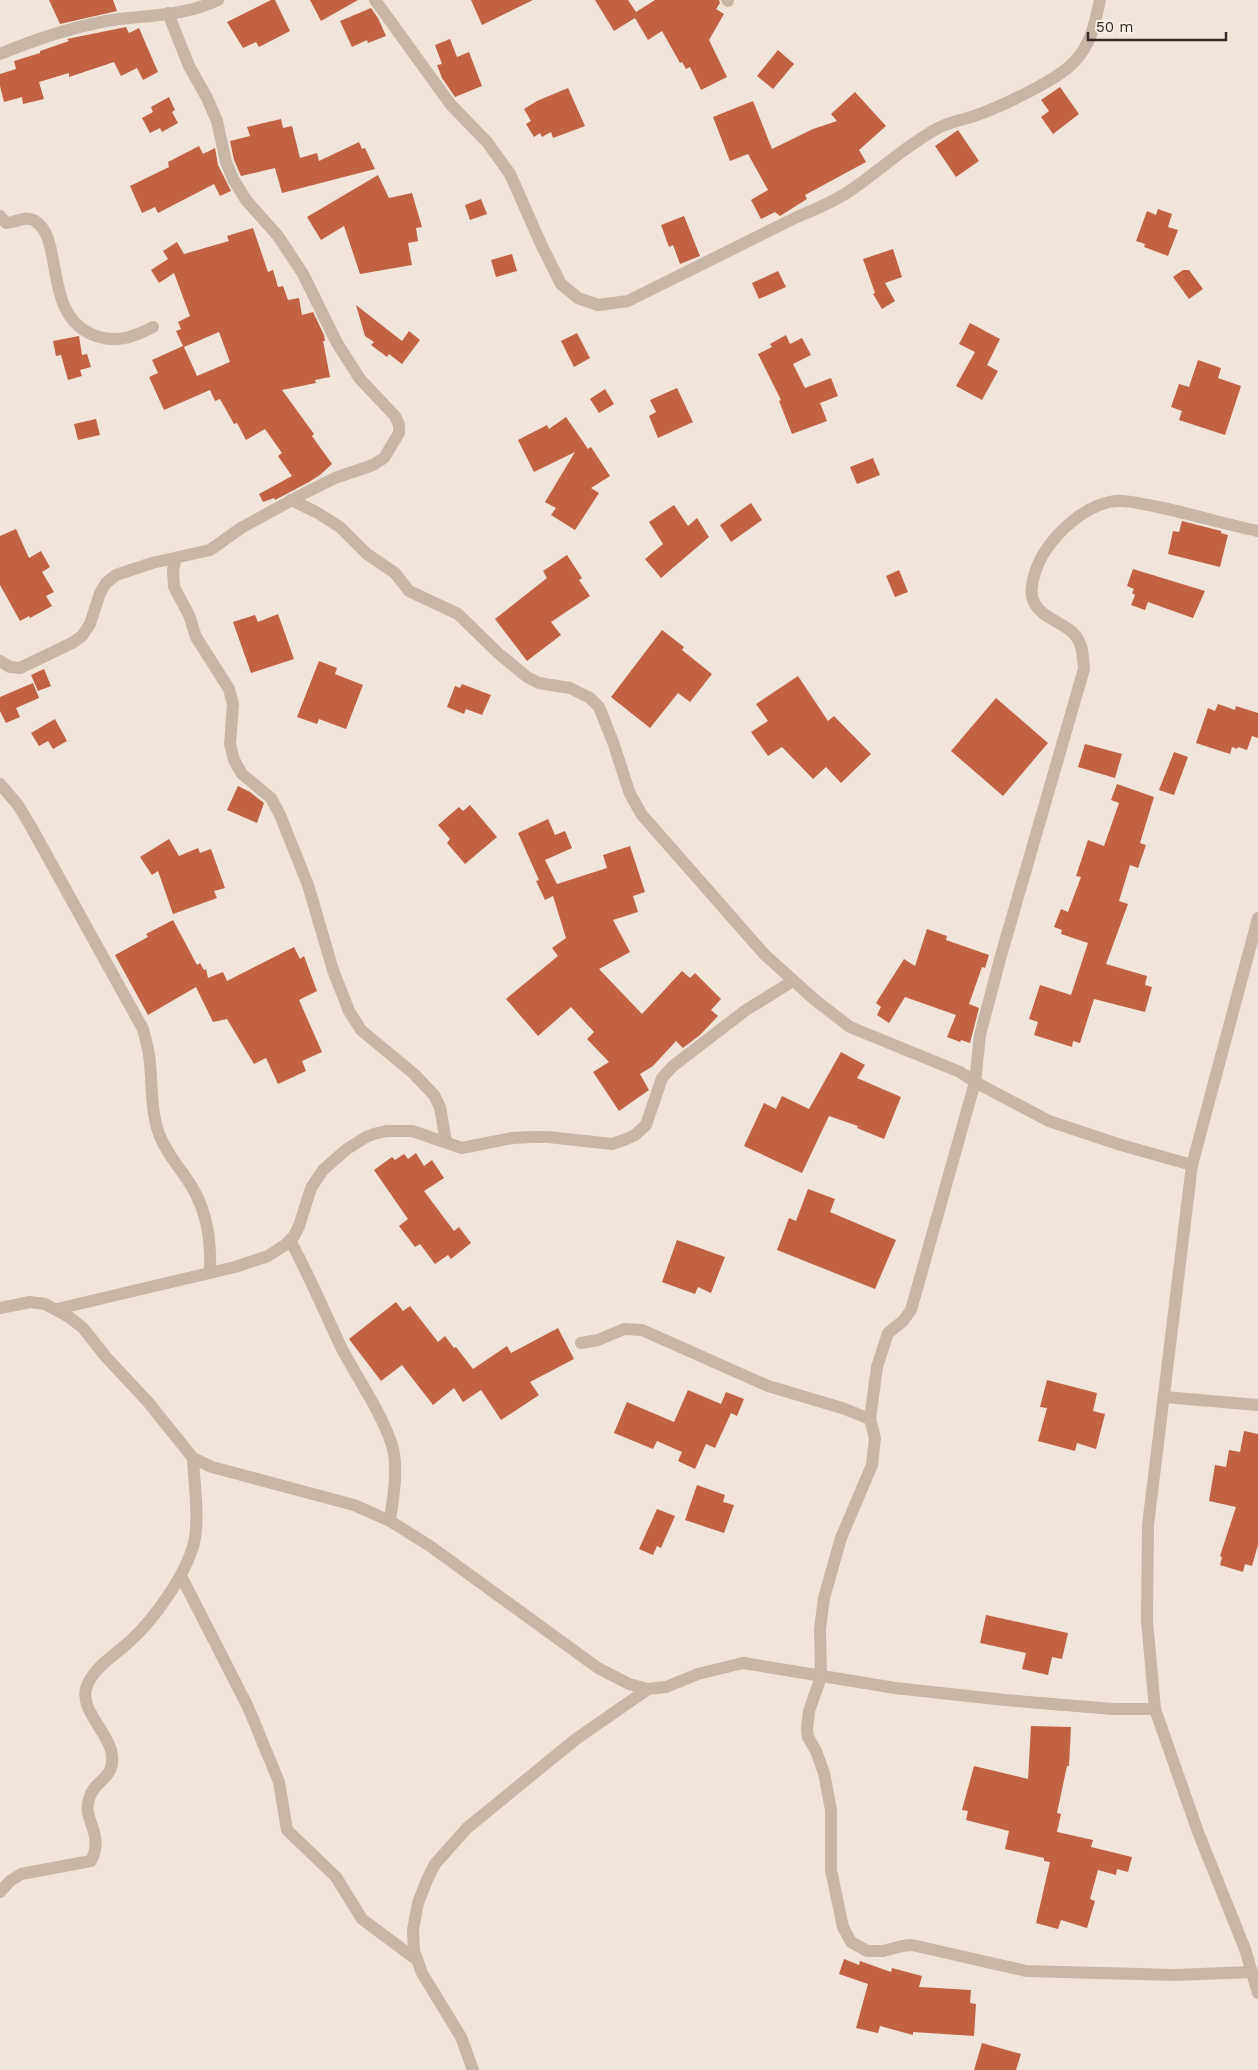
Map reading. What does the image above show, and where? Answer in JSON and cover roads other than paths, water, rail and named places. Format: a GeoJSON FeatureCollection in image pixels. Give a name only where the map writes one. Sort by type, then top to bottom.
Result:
{"type":"FeatureCollection","features":[{"type":"Feature","properties":{"kind":"street"},"geometry":{"type":"LineString","coordinates":[[0,54],[33,40],[65,30],[106,21],[168,13],[218,0]]}},
{"type":"Feature","properties":{"kind":"street"},"geometry":{"type":"LineString","coordinates":[[375,0],[451,105],[487,142],[510,174],[561,284],[578,298],[598,305],[628,301],[823,206],[873,174],[911,144],[940,127],[975,116],[1032,90],[1064,72],[1085,49],[1093,30],[1100,0]]}},
{"type":"Feature","properties":{"kind":"street"},"geometry":{"type":"LineString","coordinates":[[0,661],[10,667],[20,668],[72,643],[82,636],[90,624],[100,593],[106,583],[116,575],[210,550],[241,528],[291,500],[335,478],[373,465],[384,458],[397,438],[399,426],[395,416],[360,379],[337,344],[303,274],[278,236],[246,200],[233,179],[226,162],[217,121],[207,98],[189,66],[168,13]]}},
{"type":"Feature","properties":{"kind":"street"},"geometry":{"type":"LineString","coordinates":[[0,216],[6,223],[13,223],[28,218],[36,221],[43,228],[62,301],[71,319],[84,331],[102,338],[118,340],[137,336],[154,327]]}},
{"type":"Feature","properties":{"kind":"street"},"geometry":{"type":"LineString","coordinates":[[291,500],[316,512],[340,527],[366,554],[395,573],[409,591],[458,614],[498,653],[527,677],[539,683],[570,688],[590,698],[599,707],[630,794],[642,815],[765,954],[793,981],[850,1027],[960,1072],[975,1082],[1049,1121],[1121,1145],[1192,1164]]}},
{"type":"Feature","properties":{"kind":"street"},"geometry":{"type":"LineString","coordinates":[[1252,1972],[1176,1975],[1026,1971],[912,1945],[883,1951],[867,1951],[854,1945],[843,1927],[831,1870],[832,1810],[824,1773],[807,1733],[810,1711],[821,1677],[820,1629],[824,1598],[841,1538],[872,1465],[875,1438],[870,1419],[877,1367],[885,1338],[892,1328],[903,1320],[911,1310],[975,1082],[980,1035],[985,1016],[1084,669],[1082,650],[1074,634],[1042,614],[1032,598],[1034,576],[1040,559],[1051,542],[1075,520],[1091,509],[1109,502],[1131,502],[1191,514],[1258,531]]}},
{"type":"Feature","properties":{"kind":"street"},"geometry":{"type":"LineString","coordinates":[[176,558],[173,570],[174,587],[189,615],[196,637],[229,688],[233,698],[230,744],[234,760],[242,774],[271,798],[280,815],[308,885],[333,970],[349,1011],[361,1030],[414,1074],[434,1095],[440,1107],[446,1142]]}},
{"type":"Feature","properties":{"kind":"street"},"geometry":{"type":"LineString","coordinates":[[0,784],[18,805],[30,825],[143,1029],[150,1063],[152,1102],[158,1132],[170,1155],[193,1187],[205,1216],[210,1238],[210,1272]]}},
{"type":"Feature","properties":{"kind":"street"},"geometry":{"type":"LineString","coordinates":[[1258,918],[1254,948],[1192,1164],[1148,1525],[1147,1621],[1155,1710],[1198,1832],[1245,1950],[1258,1993]]}},
{"type":"Feature","properties":{"kind":"street"},"geometry":{"type":"LineString","coordinates":[[56,1309],[268,1256],[290,1240],[299,1226],[316,1178],[336,1158],[359,1141],[386,1131],[405,1131],[421,1134],[456,1147],[466,1148],[512,1138],[548,1137],[612,1144],[624,1140],[635,1135],[646,1125],[662,1078],[673,1066],[746,1010],[793,981]]}},
{"type":"Feature","properties":{"kind":"street"},"geometry":{"type":"LineString","coordinates":[[290,1240],[392,1445],[395,1482],[390,1521]]}},
{"type":"Feature","properties":{"kind":"street"},"geometry":{"type":"LineString","coordinates":[[0,1308],[30,1302],[45,1304],[56,1309],[83,1328],[106,1357],[148,1402],[193,1458],[212,1467],[354,1505],[390,1521],[430,1546],[598,1668],[630,1684],[648,1689],[666,1686],[698,1674],[743,1663],[895,1688],[1005,1700],[1113,1709],[1155,1710]]}},
{"type":"Feature","properties":{"kind":"street"},"geometry":{"type":"LineString","coordinates":[[581,1343],[598,1340],[624,1330],[642,1330],[768,1386],[842,1408],[870,1419]]}},
{"type":"Feature","properties":{"kind":"street"},"geometry":{"type":"LineString","coordinates":[[1164,1397],[1258,1405]]}},
{"type":"Feature","properties":{"kind":"street"},"geometry":{"type":"LineString","coordinates":[[0,1892],[10,1880],[21,1874],[91,1861],[97,1840],[89,1813],[89,1798],[94,1789],[109,1773],[111,1756],[104,1734],[88,1709],[85,1693],[94,1673],[134,1638],[164,1602],[181,1576],[194,1538],[196,1516],[193,1458]]}},
{"type":"Feature","properties":{"kind":"street"},"geometry":{"type":"LineString","coordinates":[[181,1576],[248,1707],[279,1782],[287,1830],[336,1877],[362,1919],[417,1960]]}},
{"type":"Feature","properties":{"kind":"street"},"geometry":{"type":"LineString","coordinates":[[473,2070],[461,2037],[422,1973],[414,1950],[412,1930],[418,1903],[435,1864],[467,1828],[576,1739],[648,1689]]}}]}
